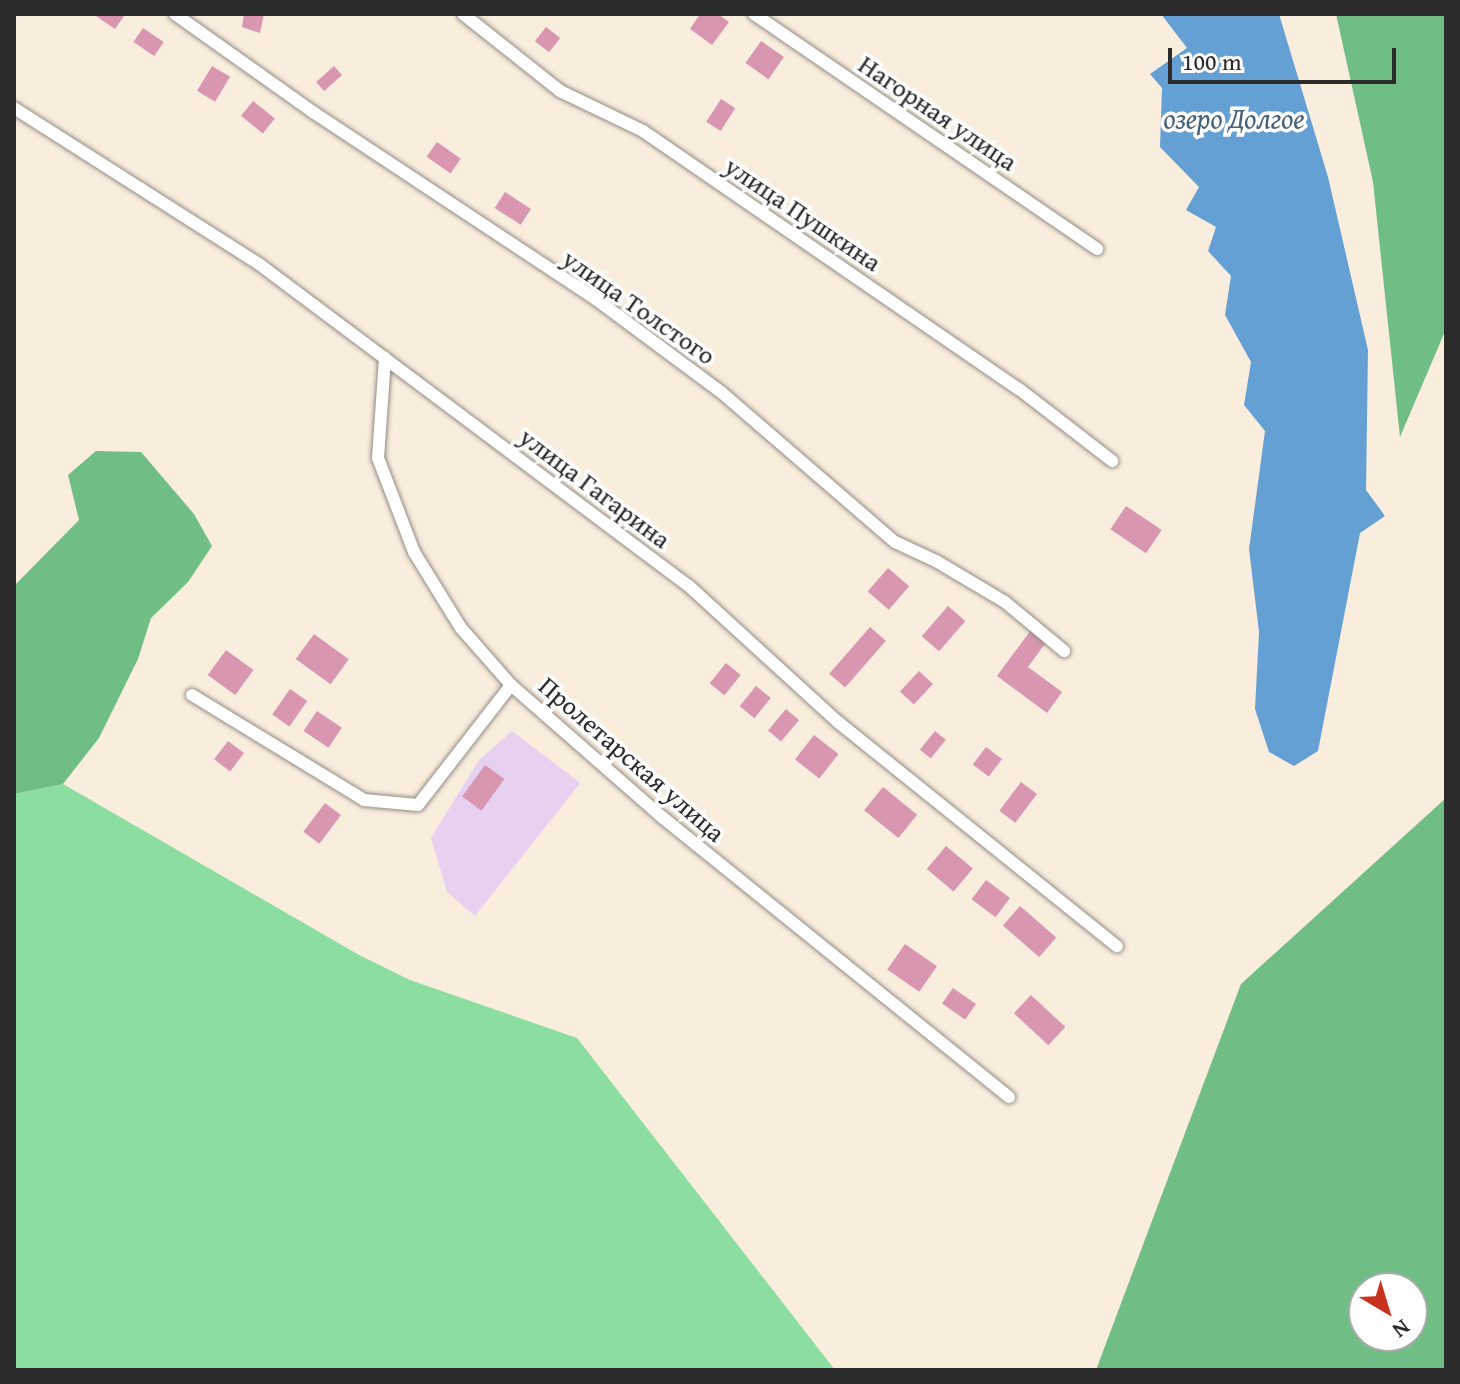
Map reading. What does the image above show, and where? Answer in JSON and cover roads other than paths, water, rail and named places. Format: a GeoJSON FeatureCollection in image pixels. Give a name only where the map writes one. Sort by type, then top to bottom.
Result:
{"type":"FeatureCollection","features":[{"type":"Feature","properties":{"kind":"street","name":"улица Толстого"},"geometry":{"type":"LineString","coordinates":[[175,14],[313,112],[597,300],[721,392],[895,542],[936,561],[1005,602],[1064,651]]}},
{"type":"Feature","properties":{"kind":"street","name":"улица Пушкина"},"geometry":{"type":"LineString","coordinates":[[463,14],[560,91],[643,131],[1019,389],[1112,461]]}},
{"type":"Feature","properties":{"kind":"street","name":"Нагорная улица"},"geometry":{"type":"LineString","coordinates":[[754,14],[1097,249]]}},
{"type":"Feature","properties":{"kind":"street","name":"улица Гагарина"},"geometry":{"type":"LineString","coordinates":[[14,108],[259,264],[690,587],[838,722],[1117,946]]}},
{"type":"Feature","properties":{"kind":"street","name":"Пролетарская улица"},"geometry":{"type":"LineString","coordinates":[[385,358],[378,458],[414,552],[461,628],[511,685],[662,817],[1009,1097]]}},
{"type":"Feature","properties":{"kind":"street"},"geometry":{"type":"LineString","coordinates":[[192,695],[364,800],[418,805],[511,685]]}},
{"type":"Feature","properties":{"kind":"water","name":"озеро Долгое"},"geometry":{"type":"Polygon","coordinates":[[[1161,14],[1279,14],[1328,177],[1368,350],[1366,490],[1385,516],[1360,533],[1318,751],[1294,766],[1269,752],[1255,709],[1259,632],[1249,549],[1265,431],[1244,405],[1251,362],[1225,315],[1231,276],[1208,251],[1216,227],[1186,210],[1199,187],[1160,147],[1162,88],[1150,74],[1187,48],[1161,14]]]}}]}
